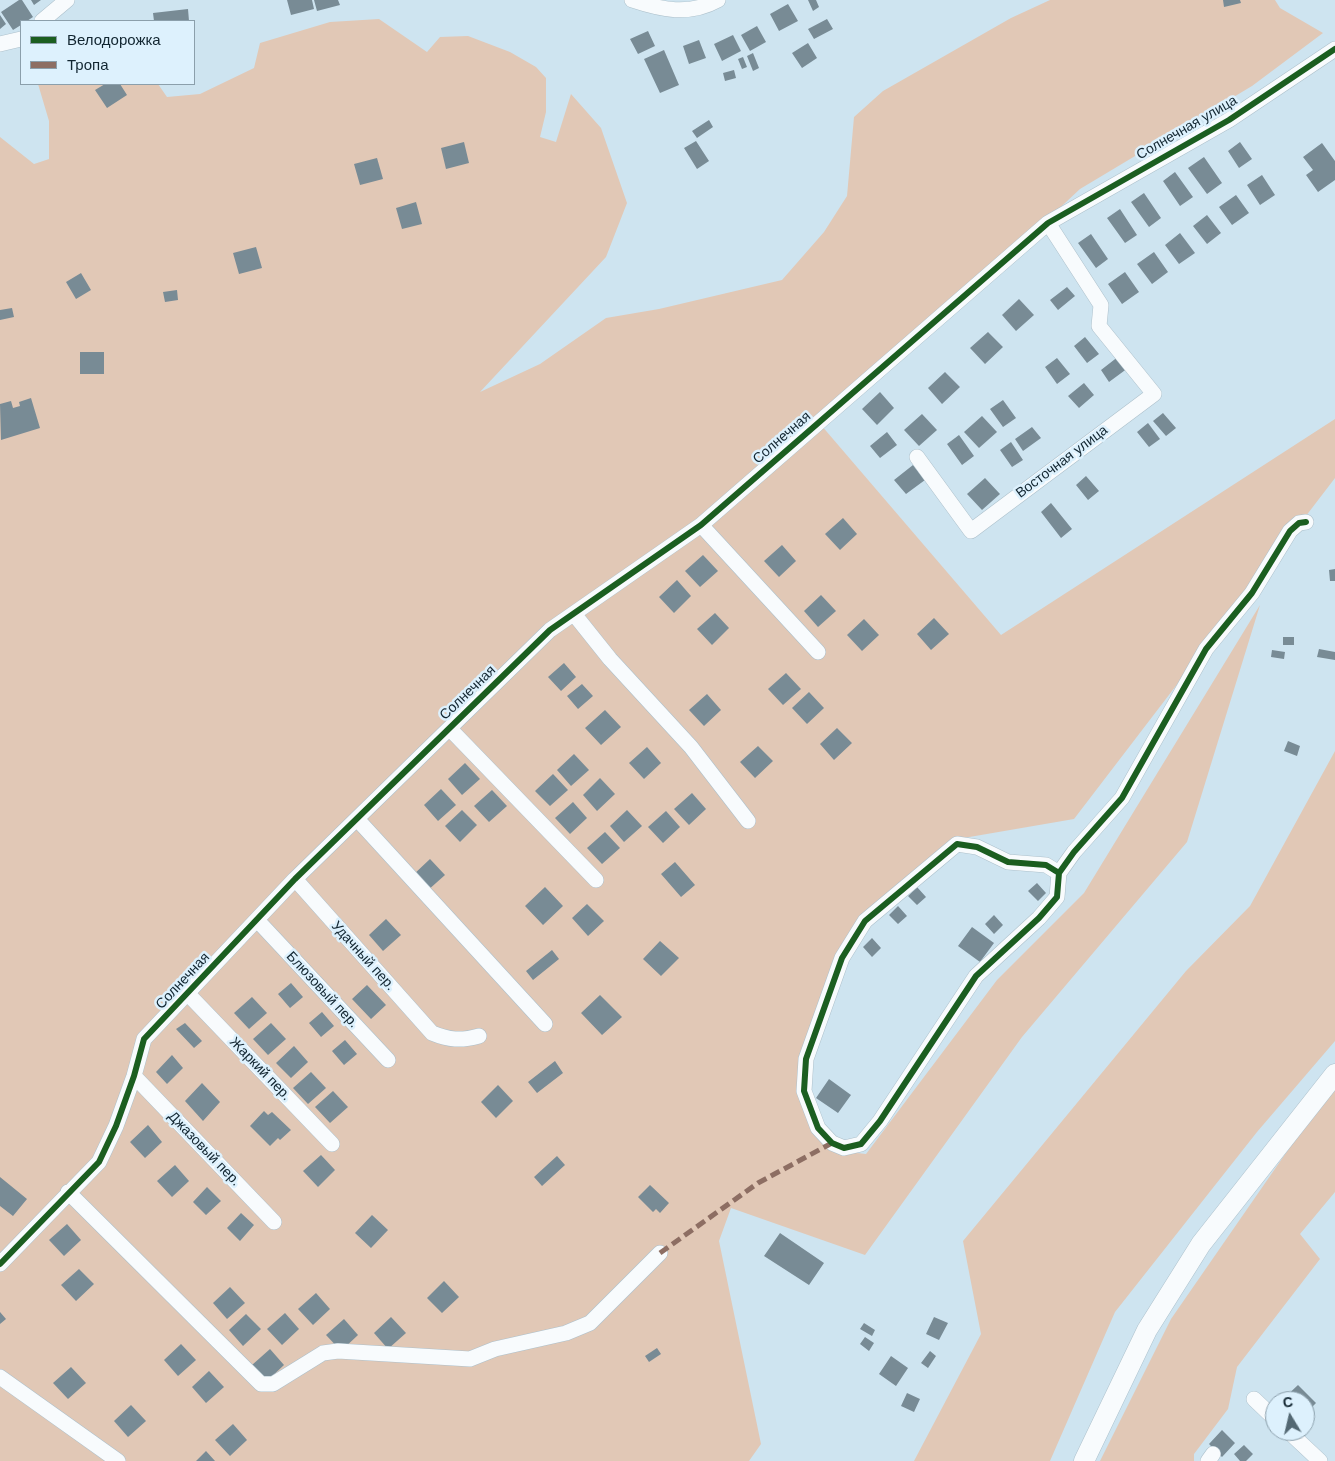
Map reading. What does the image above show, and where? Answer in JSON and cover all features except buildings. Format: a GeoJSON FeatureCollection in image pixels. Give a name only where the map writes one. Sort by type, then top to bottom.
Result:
{"type":"FeatureCollection","features":[{"type":"Feature","properties":{"kind":"main road"},"geometry":{"type":"LineString","coordinates":[[1084,1461],[1147,1330],[1201,1244],[1335,1074]]}},
{"type":"Feature","properties":{"kind":"street"},"geometry":{"type":"LineString","coordinates":[[43,20],[67,0]]}},
{"type":"Feature","properties":{"kind":"street"},"geometry":{"type":"LineString","coordinates":[[632,0],[654,8],[682,11],[704,8],[718,0]]}},
{"type":"Feature","properties":{"kind":"street"},"geometry":{"type":"LineString","coordinates":[[0,44],[20,39]]}},
{"type":"Feature","properties":{"kind":"street","name":"Солнечная улица"},"geometry":{"type":"LineString","coordinates":[[1048,223],[1229,120],[1335,49]]}},
{"type":"Feature","properties":{"kind":"street","name":"Восточная улица"},"geometry":{"type":"LineString","coordinates":[[916,457],[971,531],[1154,394],[1099,326],[1100,305],[1048,223]]}},
{"type":"Feature","properties":{"kind":"street","name":"Солнечная"},"geometry":{"type":"LineString","coordinates":[[0,1264],[98,1162],[116,1126],[134,1076],[144,1039],[295,880],[550,630],[701,525],[1048,223]]}},
{"type":"Feature","properties":{"kind":"street"},"geometry":{"type":"LineString","coordinates":[[1059,873],[1046,865],[1008,862],[977,847],[957,844],[865,921],[842,958],[806,1059],[804,1092],[818,1128],[832,1143],[844,1148],[861,1144],[880,1121],[976,976],[1039,918],[1057,897],[1059,873],[1074,852],[1122,798],[1206,649],[1252,593],[1290,532],[1299,524],[1306,522]]}},
{"type":"Feature","properties":{"kind":"street"},"geometry":{"type":"LineString","coordinates":[[701,525],[818,652]]}},
{"type":"Feature","properties":{"kind":"street"},"geometry":{"type":"LineString","coordinates":[[574,614],[610,659],[691,747],[748,821]]}},
{"type":"Feature","properties":{"kind":"street"},"geometry":{"type":"LineString","coordinates":[[450,729],[526,810],[596,880]]}},
{"type":"Feature","properties":{"kind":"street"},"geometry":{"type":"LineString","coordinates":[[357,819],[545,1024]]}},
{"type":"Feature","properties":{"kind":"street","name":"Удачный пер."},"geometry":{"type":"LineString","coordinates":[[295,880],[432,1033],[447,1040],[464,1040],[479,1036]]}},
{"type":"Feature","properties":{"kind":"street","name":"Блюзовый пер."},"geometry":{"type":"LineString","coordinates":[[257,920],[388,1060]]}},
{"type":"Feature","properties":{"kind":"street","name":"Жаркий пер."},"geometry":{"type":"LineString","coordinates":[[188,994],[332,1144]]}},
{"type":"Feature","properties":{"kind":"street","name":"Джазовый пер."},"geometry":{"type":"LineString","coordinates":[[134,1076],[274,1222]]}},
{"type":"Feature","properties":{"kind":"street"},"geometry":{"type":"LineString","coordinates":[[68,1192],[261,1384],[267,1386],[323,1353],[338,1351],[470,1359],[495,1350],[566,1333],[590,1323],[660,1253]]}},
{"type":"Feature","properties":{"kind":"street"},"geometry":{"type":"LineString","coordinates":[[0,1376],[118,1461]]}},
{"type":"Feature","properties":{"kind":"street"},"geometry":{"type":"LineString","coordinates":[[1254,1399],[1265,1409]]}},
{"type":"Feature","properties":{"kind":"street"},"geometry":{"type":"LineString","coordinates":[[1299,1441],[1320,1461]]}},
{"type":"Feature","properties":{"kind":"shaded area"},"geometry":{"type":"Polygon","coordinates":[[[1050,0],[1275,0],[1280,8],[1323,33],[1252,86],[1080,189],[956,305],[815,418],[1001,635],[1335,419],[1335,478],[1074,819],[952,840],[839,955],[807,1083],[830,1150],[866,1154],[997,980],[1084,893],[1260,605],[1187,842],[1022,1037],[865,1255],[731,1208],[719,1241],[761,1444],[749,1461],[0,1461],[0,137],[34,164],[49,159],[49,121],[38,85],[159,85],[167,97],[200,94],[254,68],[260,43],[330,22],[379,19],[427,52],[440,37],[468,36],[510,52],[536,67],[546,78],[546,112],[540,137],[556,142],[571,94],[601,128],[627,203],[606,257],[480,392],[540,364],[606,318],[659,309],[782,280],[824,232],[847,196],[854,117],[883,91],[1011,18],[1050,0]]]}},
{"type":"Feature","properties":{"kind":"shaded area"},"geometry":{"type":"Polygon","coordinates":[[[1335,751],[1335,1041],[1257,1132],[1115,1312],[1050,1461],[914,1461],[981,1334],[963,1241],[1186,971],[1250,906],[1335,751]]]}},
{"type":"Feature","properties":{"kind":"shaded area"},"geometry":{"type":"Polygon","coordinates":[[[1335,1089],[1335,1192],[1300,1234],[1320,1259],[1237,1367],[1228,1409],[1194,1454],[1194,1461],[1100,1461],[1171,1319],[1306,1124],[1335,1089]]]}},
{"type":"Feature","properties":{"kind":"marked path"},"geometry":{"type":"LineString","coordinates":[[660,1253],[758,1183],[832,1143]]}},
{"type":"Feature","properties":{"kind":"cycle path"},"geometry":{"type":"LineString","coordinates":[[0,1264],[99,1162],[116,1126],[134,1076],[144,1039],[295,879],[550,630],[701,525],[1048,223],[1229,120],[1335,49]]}},
{"type":"Feature","properties":{"kind":"cycle path"},"geometry":{"type":"LineString","coordinates":[[1059,873],[1046,865],[1008,862],[977,847],[957,844],[865,921],[842,958],[806,1059],[804,1091],[818,1128],[832,1143],[844,1148],[861,1144],[880,1121],[976,976],[1039,918],[1057,897],[1059,873],[1074,852],[1122,798],[1206,649],[1252,593],[1290,531],[1299,523],[1306,522]]}}]}
